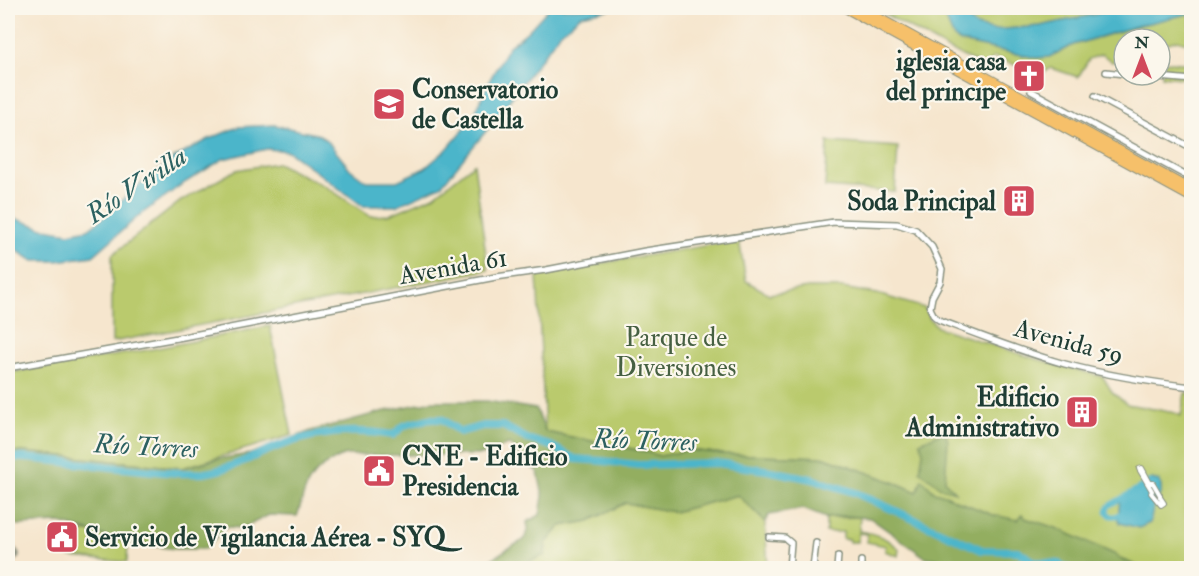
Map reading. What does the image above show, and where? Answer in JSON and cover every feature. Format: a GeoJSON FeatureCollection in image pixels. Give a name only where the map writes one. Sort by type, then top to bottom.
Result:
{"type":"FeatureCollection","features":[{"type":"Feature","properties":{"kind":"highway"},"geometry":{"type":"LineString","coordinates":[[845,8],[1191,198]]}},
{"type":"Feature","properties":{"kind":"highway"},"geometry":{"type":"LineString","coordinates":[[861,8],[1191,190]]}},
{"type":"Feature","properties":{"kind":"street"},"geometry":{"type":"LineString","coordinates":[[1106,72],[1112,73]]}},
{"type":"Feature","properties":{"kind":"street"},"geometry":{"type":"LineString","coordinates":[[1172,78],[1191,80]]}},
{"type":"Feature","properties":{"kind":"street"},"geometry":{"type":"LineString","coordinates":[[1031,91],[1191,179]]}},
{"type":"Feature","properties":{"kind":"street"},"geometry":{"type":"LineString","coordinates":[[1095,96],[1191,148]]}},
{"type":"Feature","properties":{"kind":"street","name":"Avenida 61"},"geometry":{"type":"LineString","coordinates":[[8,368],[194,335],[496,276],[546,270],[656,249],[834,222],[897,224],[908,227]]}},
{"type":"Feature","properties":{"kind":"street","name":"Avenida 59"},"geometry":{"type":"LineString","coordinates":[[908,227],[916,230],[928,242],[942,269],[940,282],[932,297],[930,308],[939,320],[988,339],[1066,364],[1132,378],[1191,387]]}},
{"type":"Feature","properties":{"kind":"street"},"geometry":{"type":"LineString","coordinates":[[1142,468],[1164,503],[1161,505],[1151,493],[1139,469],[1142,468]]}},
{"type":"Feature","properties":{"kind":"street"},"geometry":{"type":"LineString","coordinates":[[770,537],[785,538],[791,543],[789,568]]}},
{"type":"Feature","properties":{"kind":"street"},"geometry":{"type":"LineString","coordinates":[[813,568],[816,543]]}},
{"type":"Feature","properties":{"kind":"street"},"geometry":{"type":"LineString","coordinates":[[837,556],[837,568]]}},
{"type":"Feature","properties":{"kind":"street"},"geometry":{"type":"LineString","coordinates":[[861,561],[861,568]]}},
{"type":"Feature","properties":{"kind":"green space"},"geometry":{"type":"Polygon","coordinates":[[[874,8],[941,8],[954,37],[961,42],[1036,58],[1049,57],[1073,45],[1112,33],[1112,62],[1102,54],[1089,59],[1078,77],[1051,68],[1043,73],[1028,63],[1023,68],[994,57],[984,66],[947,49],[874,8]]]}},
{"type":"Feature","properties":{"kind":"green space"},"geometry":{"type":"Polygon","coordinates":[[[963,8],[1125,8],[1040,26],[993,30],[977,26],[967,19],[963,8]]]}},
{"type":"Feature","properties":{"kind":"green space"},"geometry":{"type":"Polygon","coordinates":[[[1191,13],[1191,44],[1177,40],[1172,42],[1172,27],[1133,27],[1191,13]]]}},
{"type":"Feature","properties":{"kind":"green space"},"geometry":{"type":"Polygon","coordinates":[[[1172,62],[1191,63],[1190,79],[1172,77],[1172,62]]]}},
{"type":"Feature","properties":{"kind":"green space"},"geometry":{"type":"Polygon","coordinates":[[[828,142],[898,147],[895,192],[825,187],[828,142]]]}},
{"type":"Feature","properties":{"kind":"green space"},"geometry":{"type":"Polygon","coordinates":[[[277,163],[325,186],[370,216],[389,215],[434,196],[474,164],[488,270],[112,342],[112,255],[181,201],[236,170],[277,163]]]}},
{"type":"Feature","properties":{"kind":"green space","name":"Parque de Diversiones"},"geometry":{"type":"Polygon","coordinates":[[[739,240],[746,281],[769,294],[808,288],[842,288],[877,294],[925,308],[937,327],[1036,359],[1103,377],[1112,392],[1127,404],[1181,416],[1185,393],[1191,393],[1191,568],[1099,568],[901,485],[825,457],[723,454],[690,450],[660,456],[545,432],[537,274],[739,240]]]}},
{"type":"Feature","properties":{"kind":"green space"},"geometry":{"type":"Polygon","coordinates":[[[270,326],[292,435],[182,468],[8,452],[8,373],[153,349],[270,326]]]}},
{"type":"Feature","properties":{"kind":"green space"},"geometry":{"type":"Polygon","coordinates":[[[433,401],[487,401],[536,409],[546,432],[660,456],[690,450],[723,454],[825,457],[917,492],[922,479],[935,492],[993,515],[1018,520],[1022,514],[1025,518],[1056,528],[1142,568],[980,568],[925,557],[870,518],[844,516],[826,518],[803,509],[769,515],[765,522],[738,495],[674,512],[625,503],[589,521],[561,526],[546,543],[545,555],[521,565],[487,562],[524,540],[528,528],[527,522],[540,515],[543,496],[538,472],[523,461],[512,446],[508,445],[481,455],[346,455],[329,462],[315,474],[306,488],[297,516],[269,515],[243,528],[226,527],[205,549],[175,549],[130,543],[60,523],[18,525],[8,520],[8,452],[182,468],[250,454],[311,431],[433,401]]]}},
{"type":"Feature","properties":{"kind":"green space"},"geometry":{"type":"Polygon","coordinates":[[[945,431],[948,441],[945,481],[955,492],[942,488],[920,471],[923,452],[920,442],[945,431]]]}},
{"type":"Feature","properties":{"kind":"green space"},"geometry":{"type":"Polygon","coordinates":[[[738,495],[765,522],[768,568],[464,568],[465,563],[521,565],[544,555],[546,543],[561,526],[589,521],[626,503],[674,512],[738,495]]]}},
{"type":"Feature","properties":{"kind":"green space"},"geometry":{"type":"Polygon","coordinates":[[[860,517],[859,531],[890,542],[899,549],[898,556],[885,551],[886,546],[867,542],[867,534],[859,533],[857,542],[849,542],[849,539],[843,539],[843,532],[826,532],[826,518],[860,517]]]}},
{"type":"Feature","properties":{"kind":"green space"},"geometry":{"type":"Polygon","coordinates":[[[71,531],[88,532],[128,543],[127,562],[70,557],[71,531]]]}},
{"type":"Feature","properties":{"kind":"water","name":"Río Virilla"},"geometry":{"type":"Polygon","coordinates":[[[549,8],[615,8],[581,15],[560,33],[491,125],[441,186],[396,206],[363,206],[288,151],[267,149],[223,159],[181,185],[140,215],[93,256],[57,261],[33,261],[8,245],[8,216],[46,229],[69,233],[88,229],[176,157],[209,139],[238,127],[275,125],[320,135],[350,169],[366,181],[397,181],[425,168],[447,149],[472,120],[488,83],[508,47],[528,31],[549,8]]]}},
{"type":"Feature","properties":{"kind":"water"},"geometry":{"type":"Polygon","coordinates":[[[941,8],[963,8],[967,19],[976,26],[993,30],[1040,26],[1125,8],[1191,8],[1192,13],[1133,27],[1112,27],[1112,33],[1073,45],[1049,57],[1036,58],[961,42],[954,38],[941,8]]]}},
{"type":"Feature","properties":{"kind":"water"},"geometry":{"type":"Polygon","coordinates":[[[1152,479],[1159,481],[1161,490],[1154,505],[1150,523],[1139,528],[1120,523],[1118,520],[1120,498],[1152,479]]]}},
{"type":"Feature","properties":{"kind":"waterway","name":"Río Torres"},"geometry":{"type":"LineString","coordinates":[[8,457],[162,472],[203,473],[231,466],[276,447],[305,438],[348,432],[393,435],[405,425],[428,419],[442,419],[460,432],[483,426],[503,426],[527,439],[551,446],[575,459],[638,465],[717,463],[812,479],[856,493],[982,550],[1018,551],[1035,562],[1059,564],[1067,568]]}},
{"type":"Feature","properties":{"kind":"waterway"},"geometry":{"type":"LineString","coordinates":[[1149,482],[1156,485],[1157,489],[1154,494],[1116,516],[1111,516],[1107,512],[1110,505],[1149,482]]}},
{"type":"Feature","properties":{"kind":"taxiway"},"geometry":{"type":"LineString","coordinates":[[8,557],[13,555]]}},
{"type":"Feature","properties":{"kind":"place","name":"iglesia casa del principe"},"geometry":{"type":"Point","coordinates":[1029,76]}},
{"type":"Feature","properties":{"kind":"place","name":"Conservatorio de Castella"},"geometry":{"type":"Point","coordinates":[389,104]}},
{"type":"Feature","properties":{"kind":"place","name":"Soda Principal"},"geometry":{"type":"Point","coordinates":[1019,201]}},
{"type":"Feature","properties":{"kind":"place","name":"Edificio Administrativo"},"geometry":{"type":"Point","coordinates":[1082,412]}},
{"type":"Feature","properties":{"kind":"place","name":"CNE - Edificio Presidencia"},"geometry":{"type":"Point","coordinates":[379,471]}},
{"type":"Feature","properties":{"kind":"place","name":"Servicio de Vigilancia Aérea - SYQ"},"geometry":{"type":"Point","coordinates":[62,537]}}]}
